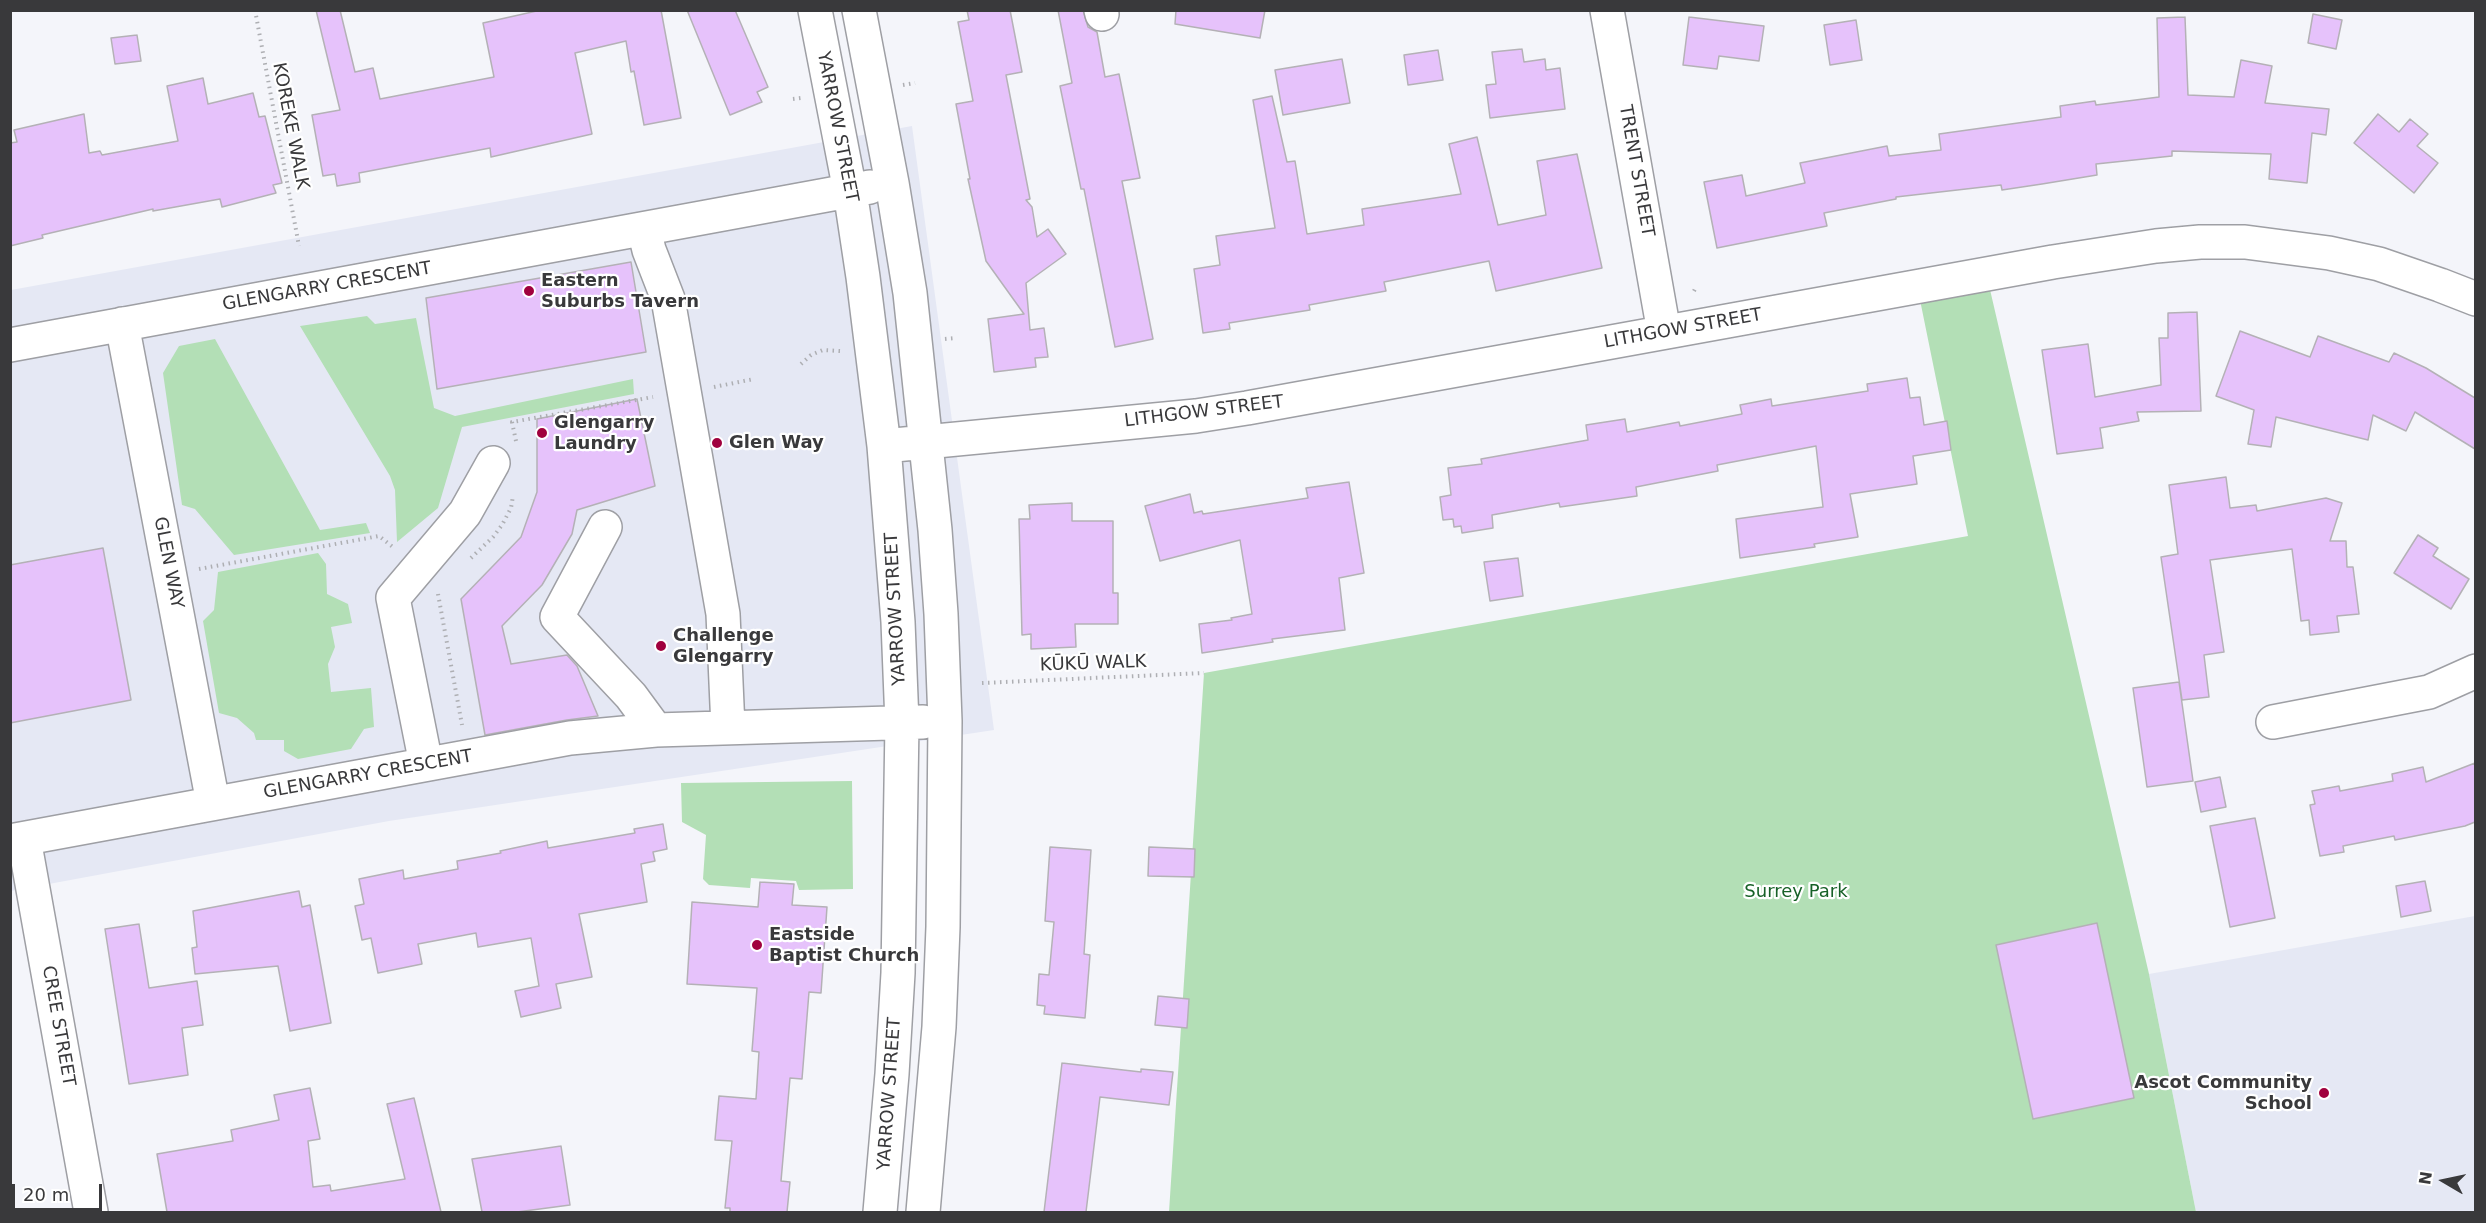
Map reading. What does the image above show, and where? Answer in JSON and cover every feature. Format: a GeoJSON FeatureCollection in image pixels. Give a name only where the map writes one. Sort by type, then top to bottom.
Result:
{"type":"FeatureCollection","features":[{"type":"Feature","properties":{"kind":"street","name":"YARROW STREET"},"geometry":{"type":"LineString","coordinates":[[815,10],[864,277],[884,446],[898,622],[902,723],[898,974],[880,1212]]}},
{"type":"Feature","properties":{"kind":"street"},"geometry":{"type":"LineString","coordinates":[[859,10],[910,293],[927,442],[938,572],[945,722],[945,848],[939,1027],[923,1212]]}},
{"type":"Feature","properties":{"kind":"street","name":"TRENT STREET"},"geometry":{"type":"LineString","coordinates":[[1607,10],[1664,332]]}},
{"type":"Feature","properties":{"kind":"street","name":"GLENGARRY CRESCENT"},"geometry":{"type":"LineString","coordinates":[[10,345],[892,183]]}},
{"type":"Feature","properties":{"kind":"street"},"geometry":{"type":"LineString","coordinates":[[644,229],[649,250],[668,299],[723,614],[728,728]]}},
{"type":"Feature","properties":{"kind":"street","name":"LITHGOW STREET"},"geometry":{"type":"LineString","coordinates":[[884,446],[1206,414],[1302,399],[2110,253],[2200,243],[2245,242],[2329,253],[2379,264],[2475,299]]}},
{"type":"Feature","properties":{"kind":"street","name":"GLEN WAY"},"geometry":{"type":"LineString","coordinates":[[122,324],[213,803]]}},
{"type":"Feature","properties":{"kind":"street"},"geometry":{"type":"LineString","coordinates":[[426,764],[393,598],[465,513],[505,455]]}},
{"type":"Feature","properties":{"kind":"street"},"geometry":{"type":"LineString","coordinates":[[605,527],[557,617],[631,696],[656,730]]}},
{"type":"Feature","properties":{"kind":"street"},"geometry":{"type":"LineString","coordinates":[[2273,722],[2429,692],[2475,671]]}},
{"type":"Feature","properties":{"kind":"street","name":"GLENGARRY CRESCENT"},"geometry":{"type":"LineString","coordinates":[[17,840],[570,738],[656,730],[945,722]]}},
{"type":"Feature","properties":{"kind":"street","name":"CREE STREET"},"geometry":{"type":"LineString","coordinates":[[17,840],[91,1212]]}},
{"type":"Feature","properties":{"kind":"path","name":"KOREKE WALK"},"geometry":{"type":"LineString","coordinates":[[255,10],[299,246]]}},
{"type":"Feature","properties":{"kind":"path"},"geometry":{"type":"LineString","coordinates":[[801,363],[811,355],[824,350],[843,352]]}},
{"type":"Feature","properties":{"kind":"path"},"geometry":{"type":"LineString","coordinates":[[707,388],[754,379]]}},
{"type":"Feature","properties":{"kind":"path"},"geometry":{"type":"LineString","coordinates":[[505,455],[512,422],[659,396]]}},
{"type":"Feature","properties":{"kind":"path"},"geometry":{"type":"LineString","coordinates":[[468,561],[502,525],[511,508],[514,494]]}},
{"type":"Feature","properties":{"kind":"path"},"geometry":{"type":"LineString","coordinates":[[189,571],[379,536],[395,549]]}},
{"type":"Feature","properties":{"kind":"path"},"geometry":{"type":"LineString","coordinates":[[440,588],[438,598],[463,732]]}},
{"type":"Feature","properties":{"kind":"path","name":"KŪKŪ WALK"},"geometry":{"type":"LineString","coordinates":[[982,683],[1204,673]]}},
{"type":"Feature","properties":{"kind":"shaded area"},"geometry":{"type":"Polygon","coordinates":[[[912,126],[994,730],[389,821],[11,891],[11,290],[912,126]]]}},
{"type":"Feature","properties":{"kind":"shaded area","name":"Ascot Community School"},"geometry":{"type":"Polygon","coordinates":[[[2475,916],[2475,1212],[2196,1212],[2149,974],[2475,916]]]}},
{"type":"Feature","properties":{"kind":"green space","name":"Surrey Park"},"geometry":{"type":"Polygon","coordinates":[[[1988,281],[2149,974],[2196,1212],[1169,1212],[1204,673],[1968,536],[1919,295],[1988,281]]]}},
{"type":"Feature","properties":{"kind":"green space"},"geometry":{"type":"Polygon","coordinates":[[[367,316],[375,324],[416,318],[434,408],[455,416],[633,379],[634,394],[462,427],[438,508],[397,542],[395,490],[390,476],[300,326],[367,316]]]}},
{"type":"Feature","properties":{"kind":"green space"},"geometry":{"type":"Polygon","coordinates":[[[215,339],[320,530],[366,523],[370,533],[234,555],[195,509],[182,505],[163,373],[179,346],[215,339]]]}},
{"type":"Feature","properties":{"kind":"green space"},"geometry":{"type":"Polygon","coordinates":[[[318,553],[326,564],[327,594],[348,604],[352,623],[331,627],[335,647],[328,664],[331,692],[371,688],[374,727],[364,729],[351,749],[298,759],[284,751],[284,740],[256,740],[254,733],[237,718],[219,713],[203,621],[214,610],[218,572],[318,553]]]}},
{"type":"Feature","properties":{"kind":"green space"},"geometry":{"type":"Polygon","coordinates":[[[852,781],[853,889],[799,890],[796,881],[751,878],[750,888],[709,885],[703,879],[706,835],[682,822],[681,783],[852,781]]]}},
{"type":"Feature","properties":{"kind":"building"},"geometry":{"type":"Polygon","coordinates":[[[316,10],[340,10],[355,72],[373,68],[380,99],[494,77],[483,23],[541,10],[661,10],[681,118],[644,125],[626,41],[575,53],[592,134],[491,157],[490,148],[359,173],[360,182],[337,186],[335,174],[323,176],[312,115],[340,110],[316,10]]]}},
{"type":"Feature","properties":{"kind":"building"},"geometry":{"type":"Polygon","coordinates":[[[687,10],[735,10],[768,87],[757,92],[762,102],[730,115],[687,10]]]}},
{"type":"Feature","properties":{"kind":"building"},"geometry":{"type":"Polygon","coordinates":[[[967,10],[1010,10],[1022,72],[1006,75],[1030,199],[1026,200],[1032,207],[1037,237],[1048,229],[1066,254],[1026,283],[1030,330],[1044,328],[1048,357],[1035,358],[1036,367],[994,372],[988,319],[1024,314],[986,261],[968,179],[970,179],[956,104],[973,101],[958,22],[969,20],[967,10]]]}},
{"type":"Feature","properties":{"kind":"building"},"geometry":{"type":"Polygon","coordinates":[[[1058,10],[1083,10],[1088,27],[1097,32],[1105,77],[1119,74],[1140,178],[1122,181],[1153,339],[1115,347],[1084,189],[1081,189],[1060,86],[1072,83],[1058,10]]]}},
{"type":"Feature","properties":{"kind":"building"},"geometry":{"type":"Polygon","coordinates":[[[1176,10],[1265,10],[1260,38],[1175,24],[1176,10]]]}},
{"type":"Feature","properties":{"kind":"building"},"geometry":{"type":"Polygon","coordinates":[[[2313,14],[2342,20],[2336,49],[2308,43],[2313,14]]]}},
{"type":"Feature","properties":{"kind":"building"},"geometry":{"type":"Polygon","coordinates":[[[1689,17],[1764,26],[1759,61],[1719,56],[1717,69],[1683,65],[1689,17]]]}},
{"type":"Feature","properties":{"kind":"building"},"geometry":{"type":"Polygon","coordinates":[[[2185,17],[2188,95],[2234,97],[2241,60],[2272,66],[2265,103],[2329,109],[2326,135],[2312,133],[2307,183],[2269,179],[2271,154],[2172,151],[2172,156],[2096,164],[2097,175],[2002,190],[2001,185],[1896,197],[1896,199],[1824,213],[1827,226],[1717,248],[1704,182],[1742,175],[1746,196],[1805,183],[1800,163],[1887,146],[1889,156],[1941,150],[1939,134],[2061,117],[2060,106],[2095,101],[2096,105],[2159,97],[2157,18],[2185,17]]]}},
{"type":"Feature","properties":{"kind":"building"},"geometry":{"type":"Polygon","coordinates":[[[1856,20],[1862,60],[1830,65],[1824,25],[1856,20]]]}},
{"type":"Feature","properties":{"kind":"building"},"geometry":{"type":"Polygon","coordinates":[[[137,35],[141,61],[115,64],[111,38],[137,35]]]}},
{"type":"Feature","properties":{"kind":"building"},"geometry":{"type":"Polygon","coordinates":[[[1522,49],[1524,62],[1545,59],[1546,70],[1560,68],[1565,109],[1490,118],[1486,85],[1496,84],[1492,52],[1522,49]]]}},
{"type":"Feature","properties":{"kind":"building"},"geometry":{"type":"Polygon","coordinates":[[[1438,50],[1443,80],[1408,85],[1404,55],[1438,50]]]}},
{"type":"Feature","properties":{"kind":"building"},"geometry":{"type":"Polygon","coordinates":[[[1342,59],[1350,103],[1283,115],[1275,70],[1342,59]]]}},
{"type":"Feature","properties":{"kind":"building"},"geometry":{"type":"Polygon","coordinates":[[[203,78],[208,104],[253,93],[259,117],[265,116],[282,183],[273,185],[276,193],[222,207],[220,199],[153,211],[153,209],[42,235],[43,238],[10,246],[10,143],[17,142],[14,130],[84,114],[89,153],[100,151],[102,155],[178,141],[167,86],[203,78]]]}},
{"type":"Feature","properties":{"kind":"building"},"geometry":{"type":"Polygon","coordinates":[[[1272,96],[1287,162],[1295,161],[1307,234],[1364,225],[1362,209],[1461,194],[1449,144],[1477,137],[1498,225],[1546,215],[1537,161],[1577,154],[1602,268],[1496,291],[1489,261],[1384,282],[1386,291],[1309,305],[1310,310],[1229,323],[1230,329],[1203,333],[1194,269],[1220,265],[1216,236],[1275,228],[1253,100],[1272,96]]]}},
{"type":"Feature","properties":{"kind":"building"},"geometry":{"type":"Polygon","coordinates":[[[2378,114],[2399,132],[2410,119],[2428,134],[2417,146],[2438,163],[2414,193],[2354,143],[2378,114]]]}},
{"type":"Feature","properties":{"kind":"building"},"geometry":{"type":"Polygon","coordinates":[[[631,262],[646,352],[437,389],[426,298],[631,262]]]}},
{"type":"Feature","properties":{"kind":"building"},"geometry":{"type":"Polygon","coordinates":[[[2197,312],[2201,411],[2137,412],[2139,421],[2100,428],[2103,448],[2057,454],[2042,350],[2088,344],[2095,397],[2161,385],[2159,338],[2168,338],[2168,313],[2197,312]]]}},
{"type":"Feature","properties":{"kind":"building"},"geometry":{"type":"Polygon","coordinates":[[[2240,331],[2310,357],[2318,336],[2389,362],[2394,353],[2426,368],[2475,398],[2475,449],[2415,412],[2406,431],[2373,415],[2368,440],[2276,417],[2271,447],[2248,444],[2254,410],[2216,396],[2240,331]]]}},
{"type":"Feature","properties":{"kind":"building"},"geometry":{"type":"Polygon","coordinates":[[[1907,378],[1910,398],[1920,397],[1924,425],[1947,421],[1951,450],[1913,456],[1917,484],[1850,494],[1858,537],[1814,544],[1815,547],[1740,558],[1736,519],[1823,507],[1816,446],[1717,465],[1718,471],[1636,487],[1637,496],[1560,507],[1559,503],[1492,515],[1493,528],[1462,533],[1461,526],[1454,527],[1453,519],[1443,520],[1440,497],[1451,495],[1448,468],[1482,464],[1481,459],[1588,440],[1586,425],[1625,419],[1627,432],[1679,422],[1680,426],[1742,414],[1740,405],[1771,399],[1772,406],[1868,391],[1867,384],[1907,378]]]}},
{"type":"Feature","properties":{"kind":"building"},"geometry":{"type":"Polygon","coordinates":[[[637,399],[655,486],[577,510],[572,534],[542,585],[502,626],[511,664],[567,655],[577,666],[598,716],[485,735],[461,599],[521,537],[537,492],[537,419],[637,399]]]}},
{"type":"Feature","properties":{"kind":"building"},"geometry":{"type":"Polygon","coordinates":[[[2226,477],[2230,508],[2256,505],[2257,511],[2326,498],[2342,503],[2330,541],[2346,541],[2347,567],[2353,567],[2359,614],[2337,616],[2339,632],[2310,635],[2309,620],[2301,621],[2292,549],[2210,560],[2224,652],[2204,655],[2209,697],[2182,700],[2161,557],[2178,554],[2169,485],[2226,477]]]}},
{"type":"Feature","properties":{"kind":"building"},"geometry":{"type":"Polygon","coordinates":[[[1349,482],[1364,573],[1339,578],[1345,630],[1272,639],[1273,642],[1202,653],[1199,624],[1232,620],[1231,618],[1252,614],[1240,540],[1160,561],[1145,506],[1190,494],[1194,513],[1202,511],[1203,514],[1308,498],[1306,488],[1349,482]]]}},
{"type":"Feature","properties":{"kind":"building"},"geometry":{"type":"Polygon","coordinates":[[[1072,503],[1072,521],[1113,521],[1113,593],[1118,593],[1118,624],[1075,624],[1076,647],[1031,649],[1031,634],[1022,635],[1019,519],[1030,519],[1029,505],[1072,503]]]}},
{"type":"Feature","properties":{"kind":"building"},"geometry":{"type":"Polygon","coordinates":[[[2418,535],[2438,548],[2433,556],[2469,579],[2451,609],[2394,573],[2418,535]]]}},
{"type":"Feature","properties":{"kind":"building"},"geometry":{"type":"Polygon","coordinates":[[[103,548],[131,700],[10,723],[10,565],[103,548]]]}},
{"type":"Feature","properties":{"kind":"building"},"geometry":{"type":"Polygon","coordinates":[[[1518,558],[1523,596],[1490,601],[1484,562],[1518,558]]]}},
{"type":"Feature","properties":{"kind":"building"},"geometry":{"type":"Polygon","coordinates":[[[2179,682],[2193,781],[2147,787],[2133,688],[2179,682]]]}},
{"type":"Feature","properties":{"kind":"building"},"geometry":{"type":"Polygon","coordinates":[[[2475,763],[2475,822],[2395,840],[2394,836],[2343,846],[2344,852],[2320,856],[2310,805],[2315,804],[2312,791],[2339,786],[2340,791],[2393,781],[2392,774],[2423,767],[2426,782],[2475,763]]]}},
{"type":"Feature","properties":{"kind":"building"},"geometry":{"type":"Polygon","coordinates":[[[2220,777],[2226,807],[2201,812],[2195,782],[2220,777]]]}},
{"type":"Feature","properties":{"kind":"building"},"geometry":{"type":"Polygon","coordinates":[[[2255,818],[2275,918],[2230,927],[2210,826],[2255,818]]]}},
{"type":"Feature","properties":{"kind":"building"},"geometry":{"type":"Polygon","coordinates":[[[663,824],[667,849],[653,852],[655,861],[641,864],[647,902],[579,914],[592,977],[556,984],[561,1008],[521,1017],[515,991],[539,986],[531,938],[478,947],[476,933],[418,944],[422,964],[378,973],[371,938],[362,940],[355,906],[364,904],[359,879],[403,870],[404,879],[458,869],[457,861],[547,841],[548,848],[635,833],[634,829],[663,824]]]}},
{"type":"Feature","properties":{"kind":"building"},"geometry":{"type":"Polygon","coordinates":[[[1050,847],[1091,850],[1084,954],[1090,955],[1085,1018],[1044,1014],[1045,1006],[1037,1005],[1039,974],[1049,975],[1054,922],[1045,921],[1050,847]]]}},
{"type":"Feature","properties":{"kind":"building"},"geometry":{"type":"Polygon","coordinates":[[[1149,847],[1195,849],[1194,877],[1148,876],[1149,847]]]}},
{"type":"Feature","properties":{"kind":"building"},"geometry":{"type":"Polygon","coordinates":[[[2425,881],[2431,911],[2401,917],[2396,886],[2425,881]]]}},
{"type":"Feature","properties":{"kind":"building"},"geometry":{"type":"Polygon","coordinates":[[[760,882],[794,884],[792,905],[827,907],[821,993],[809,992],[802,1079],[790,1078],[781,1181],[790,1182],[787,1212],[730,1212],[730,1208],[725,1208],[732,1141],[715,1140],[719,1096],[756,1099],[759,1052],[752,1051],[757,988],[687,984],[692,902],[758,907],[760,882]]]}},
{"type":"Feature","properties":{"kind":"building"},"geometry":{"type":"Polygon","coordinates":[[[299,891],[302,907],[310,905],[331,1023],[290,1031],[278,966],[195,974],[192,948],[197,947],[193,911],[299,891]]]}},
{"type":"Feature","properties":{"kind":"building"},"geometry":{"type":"Polygon","coordinates":[[[2097,923],[2134,1098],[2033,1119],[1996,945],[2097,923]]]}},
{"type":"Feature","properties":{"kind":"building"},"geometry":{"type":"Polygon","coordinates":[[[139,924],[149,988],[197,981],[203,1025],[182,1028],[188,1075],[129,1084],[105,929],[139,924]]]}},
{"type":"Feature","properties":{"kind":"building"},"geometry":{"type":"Polygon","coordinates":[[[1158,996],[1189,999],[1187,1028],[1155,1025],[1158,996]]]}},
{"type":"Feature","properties":{"kind":"building"},"geometry":{"type":"Polygon","coordinates":[[[1062,1063],[1141,1072],[1141,1069],[1173,1072],[1169,1105],[1100,1097],[1086,1212],[1044,1212],[1062,1063]]]}},
{"type":"Feature","properties":{"kind":"building"},"geometry":{"type":"Polygon","coordinates":[[[310,1088],[320,1139],[308,1141],[313,1187],[330,1185],[331,1191],[405,1179],[387,1104],[414,1098],[441,1212],[167,1212],[157,1154],[233,1141],[231,1130],[279,1120],[274,1095],[310,1088]]]}},
{"type":"Feature","properties":{"kind":"building"},"geometry":{"type":"Polygon","coordinates":[[[561,1146],[570,1205],[517,1212],[482,1212],[472,1159],[561,1146]]]}},
{"type":"Feature","properties":{"kind":"place","name":"Eastern Suburbs Tavern"},"geometry":{"type":"Point","coordinates":[529,291]}},
{"type":"Feature","properties":{"kind":"place","name":"Glengarry Laundry"},"geometry":{"type":"Point","coordinates":[542,433]}},
{"type":"Feature","properties":{"kind":"place","name":"Glen Way"},"geometry":{"type":"Point","coordinates":[717,443]}},
{"type":"Feature","properties":{"kind":"place","name":"Challenge Glengarry"},"geometry":{"type":"Point","coordinates":[661,646]}},
{"type":"Feature","properties":{"kind":"place","name":"Eastside Baptist Church"},"geometry":{"type":"Point","coordinates":[757,945]}},
{"type":"Feature","properties":{"kind":"place","name":"Ascot Community School"},"geometry":{"type":"Point","coordinates":[2324,1093]}}]}
